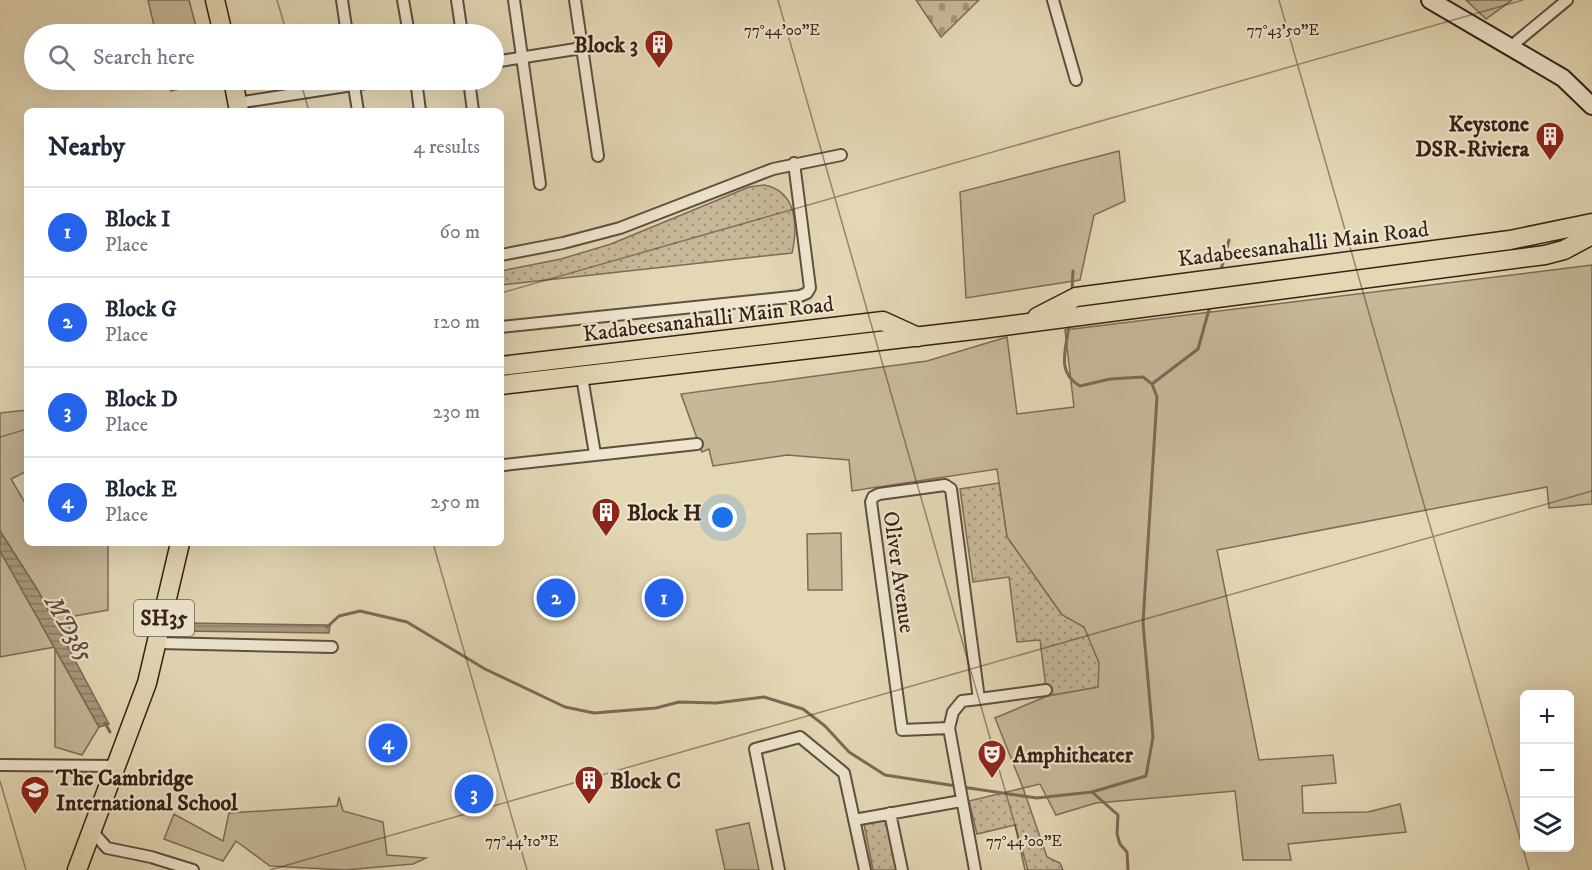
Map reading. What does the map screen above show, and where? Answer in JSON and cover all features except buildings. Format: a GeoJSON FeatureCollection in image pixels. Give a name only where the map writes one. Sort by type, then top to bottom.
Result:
{"type":"FeatureCollection","features":[{"type":"Feature","properties":{"kind":"main road"},"geometry":{"type":"LineString","coordinates":[[215,0],[221,24]]}},
{"type":"Feature","properties":{"kind":"main road"},"geometry":{"type":"LineString","coordinates":[[235,90],[238,107]]}},
{"type":"Feature","properties":{"kind":"main road","name":"Kadabeesanahalli Main Road"},"geometry":{"type":"LineString","coordinates":[[1025,323],[1076,297],[1510,240],[1592,223]]}},
{"type":"Feature","properties":{"kind":"main road","name":"Kadabeesanahalli Main Road"},"geometry":{"type":"LineString","coordinates":[[504,385],[918,337],[1545,255],[1564,250],[1592,235]]}},
{"type":"Feature","properties":{"kind":"main road","name":"Kadabeesanahalli Main Road"},"geometry":{"type":"LineString","coordinates":[[504,366],[884,321],[918,337]]}},
{"type":"Feature","properties":{"kind":"main road","name":"SH35"},"geometry":{"type":"LineString","coordinates":[[77,870],[117,766],[159,643],[179,546]]}},
{"type":"Feature","properties":{"kind":"street"},"geometry":{"type":"LineString","coordinates":[[342,0],[346,24]]}},
{"type":"Feature","properties":{"kind":"street"},"geometry":{"type":"LineString","coordinates":[[404,0],[408,24]]}},
{"type":"Feature","properties":{"kind":"street"},"geometry":{"type":"LineString","coordinates":[[457,0],[461,24]]}},
{"type":"Feature","properties":{"kind":"street"},"geometry":{"type":"LineString","coordinates":[[514,0],[540,184]]}},
{"type":"Feature","properties":{"kind":"street"},"geometry":{"type":"LineString","coordinates":[[575,0],[598,156]]}},
{"type":"Feature","properties":{"kind":"street"},"geometry":{"type":"LineString","coordinates":[[1053,0],[1076,80]]}},
{"type":"Feature","properties":{"kind":"street"},"geometry":{"type":"LineString","coordinates":[[1430,0],[1563,78],[1592,106]]}},
{"type":"Feature","properties":{"kind":"street"},"geometry":{"type":"LineString","coordinates":[[1509,48],[1566,0]]}},
{"type":"Feature","properties":{"kind":"street"},"geometry":{"type":"LineString","coordinates":[[504,61],[582,48]]}},
{"type":"Feature","properties":{"kind":"street"},"geometry":{"type":"LineString","coordinates":[[238,107],[316,90]]}},
{"type":"Feature","properties":{"kind":"street"},"geometry":{"type":"LineString","coordinates":[[354,90],[357,108]]}},
{"type":"Feature","properties":{"kind":"street"},"geometry":{"type":"LineString","coordinates":[[417,90],[420,108]]}},
{"type":"Feature","properties":{"kind":"street"},"geometry":{"type":"LineString","coordinates":[[470,90],[473,108]]}},
{"type":"Feature","properties":{"kind":"street"},"geometry":{"type":"LineString","coordinates":[[504,254],[563,243],[620,228],[773,169],[841,155]]}},
{"type":"Feature","properties":{"kind":"street"},"geometry":{"type":"LineString","coordinates":[[504,327],[800,296],[807,293],[810,288],[794,164]]}},
{"type":"Feature","properties":{"kind":"street"},"geometry":{"type":"LineString","coordinates":[[582,377],[595,454]]}},
{"type":"Feature","properties":{"kind":"street"},"geometry":{"type":"LineString","coordinates":[[504,465],[697,444]]}},
{"type":"Feature","properties":{"kind":"street","name":"Oliver Avenue"},"geometry":{"type":"LineString","coordinates":[[949,728],[902,730],[871,502],[873,497],[879,494],[945,485],[951,489],[979,699]]}},
{"type":"Feature","properties":{"kind":"street"},"geometry":{"type":"LineString","coordinates":[[159,643],[332,647]]}},
{"type":"Feature","properties":{"kind":"street"},"geometry":{"type":"LineString","coordinates":[[975,870],[949,728],[953,712],[962,701],[1046,690]]}},
{"type":"Feature","properties":{"kind":"street"},"geometry":{"type":"LineString","coordinates":[[779,870],[755,749],[801,737],[844,773],[866,870]]}},
{"type":"Feature","properties":{"kind":"street"},"geometry":{"type":"LineString","coordinates":[[0,765],[117,766]]}},
{"type":"Feature","properties":{"kind":"street"},"geometry":{"type":"LineString","coordinates":[[854,819],[961,801]]}},
{"type":"Feature","properties":{"kind":"street"},"geometry":{"type":"LineString","coordinates":[[890,813],[902,870]]}},
{"type":"Feature","properties":{"kind":"street"},"geometry":{"type":"LineString","coordinates":[[92,831],[106,848],[193,870]]}},
{"type":"Feature","properties":{"kind":"green space"},"geometry":{"type":"Polygon","coordinates":[[[148,0],[189,0],[195,24],[154,24],[148,0]]]}},
{"type":"Feature","properties":{"kind":"green space"},"geometry":{"type":"Polygon","coordinates":[[[916,0],[979,0],[941,37],[916,0]]]}},
{"type":"Feature","properties":{"kind":"green space"},"geometry":{"type":"Polygon","coordinates":[[[1466,0],[1512,0],[1486,19],[1466,0]]]}},
{"type":"Feature","properties":{"kind":"green space"},"geometry":{"type":"Polygon","coordinates":[[[1119,151],[1125,201],[1094,215],[1080,280],[966,298],[960,192],[1119,151]]]}},
{"type":"Feature","properties":{"kind":"green space"},"geometry":{"type":"Polygon","coordinates":[[[764,185],[775,189],[789,202],[793,211],[795,232],[792,253],[504,285],[504,270],[561,259],[611,244],[749,187],[764,185]]]}},
{"type":"Feature","properties":{"kind":"green space"},"geometry":{"type":"Polygon","coordinates":[[[1592,265],[1592,504],[1549,508],[1547,487],[1217,550],[1259,760],[1333,755],[1336,783],[1302,786],[1303,813],[1368,812],[1400,804],[1406,832],[1288,844],[1291,860],[1243,860],[1235,791],[1096,803],[1056,815],[1040,784],[1023,788],[995,718],[1052,694],[1098,687],[1084,628],[1062,615],[1007,537],[997,469],[852,491],[849,460],[787,455],[713,466],[709,449],[702,452],[681,394],[927,361],[1007,337],[1017,414],[1074,407],[1065,330],[1592,265]]]}},
{"type":"Feature","properties":{"kind":"green space"},"geometry":{"type":"Polygon","coordinates":[[[24,410],[24,472],[11,479],[24,501],[24,546],[108,546],[108,610],[69,617],[71,653],[37,589],[0,531],[0,413],[24,410]]]}},
{"type":"Feature","properties":{"kind":"green space"},"geometry":{"type":"Polygon","coordinates":[[[999,483],[1007,537],[1062,615],[1084,627],[1099,663],[1098,687],[1047,696],[1040,640],[1017,642],[1009,577],[973,582],[960,489],[999,483]]]}},
{"type":"Feature","properties":{"kind":"green space"},"geometry":{"type":"Polygon","coordinates":[[[841,533],[842,590],[808,590],[807,534],[841,533]]]}},
{"type":"Feature","properties":{"kind":"green space"},"geometry":{"type":"Polygon","coordinates":[[[0,551],[54,647],[0,657],[0,551]]]}},
{"type":"Feature","properties":{"kind":"green space"},"geometry":{"type":"Polygon","coordinates":[[[55,649],[99,727],[82,755],[55,747],[55,649]]]}},
{"type":"Feature","properties":{"kind":"green space"},"geometry":{"type":"Polygon","coordinates":[[[1023,788],[1047,857],[1060,863],[1063,870],[1025,870],[1015,825],[977,834],[969,801],[1023,788]]]}},
{"type":"Feature","properties":{"kind":"green space"},"geometry":{"type":"Polygon","coordinates":[[[339,797],[343,811],[383,822],[387,855],[426,858],[413,864],[345,870],[270,866],[236,841],[223,861],[164,839],[174,814],[223,841],[229,813],[337,806],[339,797]]]}},
{"type":"Feature","properties":{"kind":"green space"},"geometry":{"type":"Polygon","coordinates":[[[886,819],[897,870],[873,870],[864,824],[886,819]]]}},
{"type":"Feature","properties":{"kind":"green space"},"geometry":{"type":"Polygon","coordinates":[[[749,823],[759,870],[725,870],[716,830],[749,823]]]}},
{"type":"Feature","properties":{"kind":"shaded area"},"geometry":{"type":"Polygon","coordinates":[[[0,531],[37,589],[109,724],[99,727],[0,551],[0,531]]]}},
{"type":"Feature","properties":{"kind":"shaded area"},"geometry":{"type":"Polygon","coordinates":[[[186,623],[330,625],[329,633],[180,631],[186,623]]]}},
{"type":"Feature","properties":{"kind":"waterway"},"geometry":{"type":"LineString","coordinates":[[1221,270],[1229,240]]}},
{"type":"Feature","properties":{"kind":"waterway"},"geometry":{"type":"LineString","coordinates":[[1072,291],[1073,271]]}},
{"type":"Feature","properties":{"kind":"waterway"},"geometry":{"type":"LineString","coordinates":[[1152,384],[1198,349],[1210,306]]}},
{"type":"Feature","properties":{"kind":"waterway"},"geometry":{"type":"LineString","coordinates":[[1069,324],[1064,359],[1067,374],[1072,380],[1080,386],[1110,379],[1143,377],[1152,384],[1157,397],[1143,623],[1153,737],[1146,776],[1092,792]]}},
{"type":"Feature","properties":{"kind":"waterway"},"geometry":{"type":"LineString","coordinates":[[327,627],[339,616],[360,611],[407,622],[485,669],[565,707],[594,713],[656,708],[679,702],[716,703],[764,697],[803,709],[825,726],[849,752],[885,775],[956,786]]}},
{"type":"Feature","properties":{"kind":"waterway","name":"MD385"},"geometry":{"type":"LineString","coordinates":[[105,723],[110,732]]}},
{"type":"Feature","properties":{"kind":"waterway"},"geometry":{"type":"LineString","coordinates":[[962,787],[1037,798],[1092,792],[1118,815],[1117,834],[1120,844],[1127,852],[1128,870]]}},
{"type":"Feature","properties":{"kind":"place","name":"Block 3"},"geometry":{"type":"Point","coordinates":[659,70]}},
{"type":"Feature","properties":{"kind":"place","name":"Keystone DSR-Riviera"},"geometry":{"type":"Point","coordinates":[1550,162]}},
{"type":"Feature","properties":{"kind":"place","name":"Block H"},"geometry":{"type":"Point","coordinates":[606,538]}},
{"type":"Feature","properties":{"kind":"place","name":"Block G"},"geometry":{"type":"Point","coordinates":[556,598]}},
{"type":"Feature","properties":{"kind":"place","name":"Block I"},"geometry":{"type":"Point","coordinates":[664,598]}},
{"type":"Feature","properties":{"kind":"place","name":"Block E"},"geometry":{"type":"Point","coordinates":[388,743]}},
{"type":"Feature","properties":{"kind":"place","name":"Amphitheater"},"geometry":{"type":"Point","coordinates":[992,780]}},
{"type":"Feature","properties":{"kind":"place","name":"Block D"},"geometry":{"type":"Point","coordinates":[474,794]}},
{"type":"Feature","properties":{"kind":"place","name":"Block C"},"geometry":{"type":"Point","coordinates":[589,806]}},
{"type":"Feature","properties":{"kind":"place","name":"The Cambridge International School"},"geometry":{"type":"Point","coordinates":[35,816]}}]}
